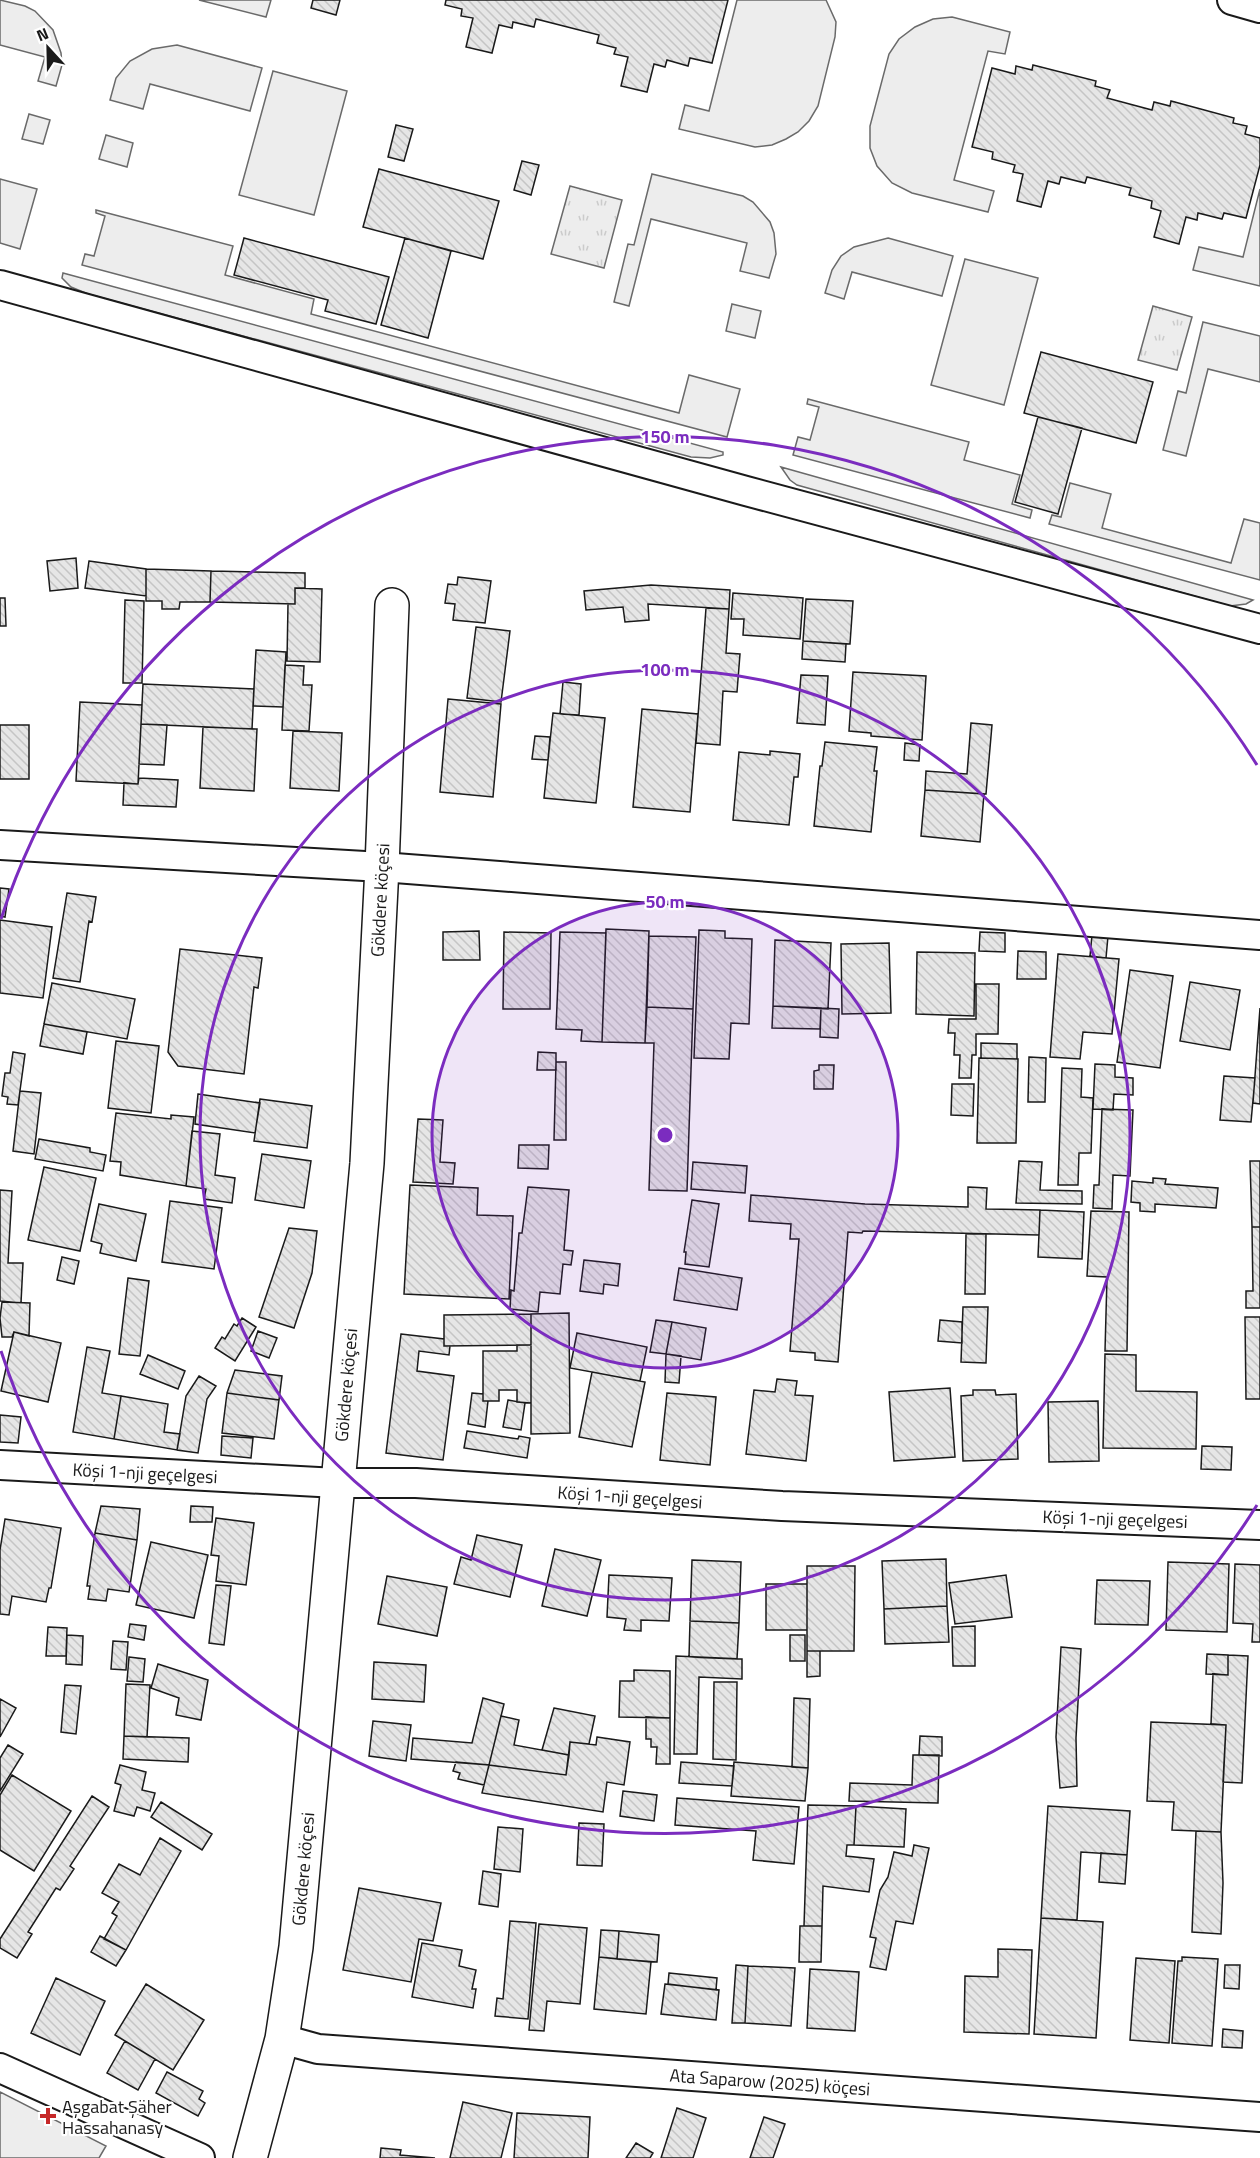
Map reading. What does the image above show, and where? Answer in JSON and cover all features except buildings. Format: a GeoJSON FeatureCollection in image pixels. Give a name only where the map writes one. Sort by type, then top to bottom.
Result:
{"type":"FeatureCollection","features":[{"type":"Feature","properties":{"kind":"street"},"geometry":{"type":"LineString","coordinates":[[1232,0],[1260,8]]}},
{"type":"Feature","properties":{"kind":"street"},"geometry":{"type":"LineString","coordinates":[[0,285],[746,491],[1260,629]]}},
{"type":"Feature","properties":{"kind":"street","name":"Gökdere köçesi"},"geometry":{"type":"LineString","coordinates":[[250,2158],[282,2039],[296,1947],[367,1163],[392,605]]}},
{"type":"Feature","properties":{"kind":"street"},"geometry":{"type":"LineString","coordinates":[[0,845],[382,867],[1260,935]]}},
{"type":"Feature","properties":{"kind":"street","name":"Köşi 1-nji geçelgesi"},"geometry":{"type":"LineString","coordinates":[[0,1465],[337,1484],[416,1483],[794,1506],[1260,1525]]}},
{"type":"Feature","properties":{"kind":"street","name":"Ata Saparow (2025) köçesi"},"geometry":{"type":"LineString","coordinates":[[282,2039],[318,2049],[1260,2117]]}},
{"type":"Feature","properties":{"kind":"street"},"geometry":{"type":"LineString","coordinates":[[0,2068],[200,2158]]}},
{"type":"Feature","properties":{"kind":"shaded area"},"geometry":{"type":"Polygon","coordinates":[[[0,0],[35,11],[53,30],[61,53],[62,65],[56,86],[38,81],[45,57],[0,45],[0,0]]]}},
{"type":"Feature","properties":{"kind":"shaded area"},"geometry":{"type":"Polygon","coordinates":[[[199,0],[271,0],[266,17],[199,0]]]}},
{"type":"Feature","properties":{"kind":"shaded area"},"geometry":{"type":"Polygon","coordinates":[[[737,0],[826,0],[836,22],[835,37],[818,106],[809,121],[798,132],[772,145],[755,147],[679,129],[685,105],[709,111],[737,0]]]}},
{"type":"Feature","properties":{"kind":"shaded area"},"geometry":{"type":"Polygon","coordinates":[[[952,17],[1010,32],[1005,54],[988,51],[954,180],[994,191],[988,212],[912,193],[892,183],[877,166],[870,148],[870,126],[889,54],[899,39],[915,27],[933,19],[952,17]]]}},
{"type":"Feature","properties":{"kind":"shaded area"},"geometry":{"type":"Polygon","coordinates":[[[177,45],[262,68],[250,111],[150,84],[143,109],[110,100],[116,78],[130,61],[152,49],[177,45]]]}},
{"type":"Feature","properties":{"kind":"shaded area"},"geometry":{"type":"Polygon","coordinates":[[[273,71],[347,91],[314,215],[239,195],[273,71]]]}},
{"type":"Feature","properties":{"kind":"shaded area"},"geometry":{"type":"Polygon","coordinates":[[[29,114],[50,120],[43,144],[22,139],[29,114]]]}},
{"type":"Feature","properties":{"kind":"shaded area"},"geometry":{"type":"Polygon","coordinates":[[[106,135],[133,143],[127,167],[99,159],[106,135]]]}},
{"type":"Feature","properties":{"kind":"shaded area"},"geometry":{"type":"Polygon","coordinates":[[[652,174],[743,196],[753,202],[770,222],[774,233],[776,254],[769,278],[740,271],[747,243],[651,219],[629,306],[614,302],[628,244],[634,245],[652,174]]]}},
{"type":"Feature","properties":{"kind":"shaded area"},"geometry":{"type":"Polygon","coordinates":[[[0,179],[37,189],[20,249],[0,243],[0,179]]]}},
{"type":"Feature","properties":{"kind":"shaded area"},"geometry":{"type":"Polygon","coordinates":[[[1260,189],[1260,286],[1193,270],[1199,247],[1243,257],[1260,189]]]}},
{"type":"Feature","properties":{"kind":"shaded area"},"geometry":{"type":"Polygon","coordinates":[[[96,210],[233,246],[225,275],[314,299],[311,314],[679,413],[689,375],[740,389],[727,437],[82,265],[85,254],[94,256],[105,216],[96,213],[96,210]]]}},
{"type":"Feature","properties":{"kind":"shaded area"},"geometry":{"type":"Polygon","coordinates":[[[888,238],[953,256],[942,296],[852,272],[844,299],[825,293],[832,270],[841,256],[854,247],[888,238]]]}},
{"type":"Feature","properties":{"kind":"shaded area"},"geometry":{"type":"Polygon","coordinates":[[[965,259],[1038,278],[1004,405],[931,385],[965,259]]]}},
{"type":"Feature","properties":{"kind":"shaded area"},"geometry":{"type":"Polygon","coordinates":[[[63,273],[723,452],[723,455],[710,458],[691,457],[88,294],[71,287],[62,278],[63,273]]]}},
{"type":"Feature","properties":{"kind":"shaded area"},"geometry":{"type":"Polygon","coordinates":[[[732,304],[761,311],[755,338],[726,331],[732,304]]]}},
{"type":"Feature","properties":{"kind":"shaded area"},"geometry":{"type":"Polygon","coordinates":[[[1203,322],[1260,336],[1260,382],[1208,369],[1186,456],[1163,450],[1178,391],[1186,393],[1203,322]]]}},
{"type":"Feature","properties":{"kind":"shaded area"},"geometry":{"type":"Polygon","coordinates":[[[808,399],[969,442],[964,460],[1020,475],[1012,504],[1032,510],[1030,518],[793,455],[798,437],[810,440],[819,407],[807,404],[808,399]]]}},
{"type":"Feature","properties":{"kind":"shaded area"},"geometry":{"type":"Polygon","coordinates":[[[781,467],[1253,600],[1246,604],[1230,606],[797,485],[790,480],[781,467]]]}},
{"type":"Feature","properties":{"kind":"shaded area"},"geometry":{"type":"Polygon","coordinates":[[[1070,483],[1111,494],[1102,528],[1231,563],[1244,519],[1260,523],[1260,580],[1049,524],[1052,515],[1061,517],[1070,483]]]}},
{"type":"Feature","properties":{"kind":"shaded area"},"geometry":{"type":"Polygon","coordinates":[[[0,2092],[106,2146],[99,2158],[0,2158],[0,2092]]]}},
{"type":"Feature","properties":{"kind":"green space"},"geometry":{"type":"Polygon","coordinates":[[[570,186],[622,200],[604,268],[551,254],[570,186]]]}},
{"type":"Feature","properties":{"kind":"green space"},"geometry":{"type":"Polygon","coordinates":[[[1153,306],[1192,317],[1177,370],[1138,360],[1153,306]]]}},
{"type":"Feature","properties":{"kind":"place","name":"Aşgabat Şäher Hassahanasy"},"geometry":{"type":"Point","coordinates":[48,2116]}}]}
